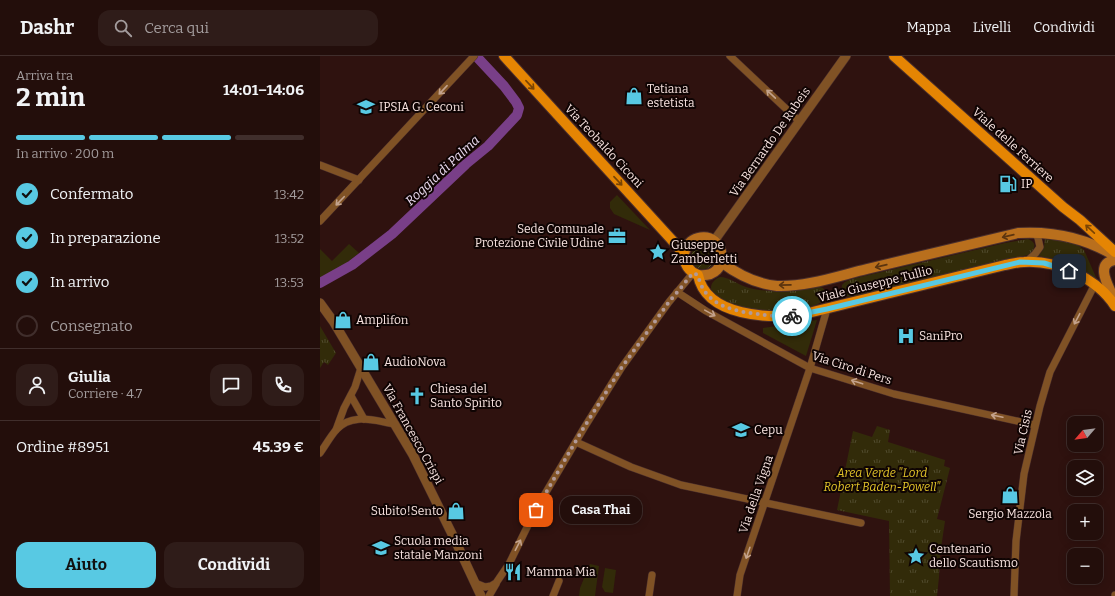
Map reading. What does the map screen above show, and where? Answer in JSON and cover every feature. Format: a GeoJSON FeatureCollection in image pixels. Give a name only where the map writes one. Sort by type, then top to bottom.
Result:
{"type":"FeatureCollection","features":[{"type":"Feature","properties":{"kind":"main road","name":"Via Teobaldo Ciconi"},"geometry":{"type":"LineString","coordinates":[[504,56],[684,254]]}},
{"type":"Feature","properties":{"kind":"main road","name":"Viale delle Ferriere"},"geometry":{"type":"LineString","coordinates":[[894,56],[1115,252]]}},
{"type":"Feature","properties":{"kind":"main road","name":"Viale Giuseppe Tullio"},"geometry":{"type":"LineString","coordinates":[[721,262],[732,270],[759,282],[775,286],[788,286],[823,280],[1018,233],[1054,234],[1072,237],[1087,242],[1115,256]]}},
{"type":"Feature","properties":{"kind":"main road"},"geometry":{"type":"LineString","coordinates":[[708,238],[714,242],[718,244],[721,251],[721,262],[718,268],[712,274],[704,276],[695,274],[686,265],[684,259],[684,254],[688,245],[697,239],[708,238]]}},
{"type":"Feature","properties":{"kind":"main road"},"geometry":{"type":"LineString","coordinates":[[1115,260],[1109,262],[1104,267],[1104,274],[1115,301]]}},
{"type":"Feature","properties":{"kind":"main road","name":"Viale Giuseppe Tullio"},"geometry":{"type":"LineString","coordinates":[[695,274],[706,293],[716,302],[731,309],[767,315],[789,316],[827,309],[1026,262],[1044,263],[1059,267],[1077,274],[1095,284]]}},
{"type":"Feature","properties":{"kind":"main road"},"geometry":{"type":"LineString","coordinates":[[1095,284],[1115,306]]}},
{"type":"Feature","properties":{"kind":"street"},"geometry":{"type":"LineString","coordinates":[[730,56],[799,122]]}},
{"type":"Feature","properties":{"kind":"street","name":"Via Bernardo De Rubeis"},"geometry":{"type":"LineString","coordinates":[[714,242],[846,56]]}},
{"type":"Feature","properties":{"kind":"street"},"geometry":{"type":"LineString","coordinates":[[320,221],[472,59]]}},
{"type":"Feature","properties":{"kind":"street"},"geometry":{"type":"LineString","coordinates":[[320,165],[359,180]]}},
{"type":"Feature","properties":{"kind":"street"},"geometry":{"type":"LineString","coordinates":[[1026,262],[1040,247],[1035,233]]}},
{"type":"Feature","properties":{"kind":"street"},"geometry":{"type":"LineString","coordinates":[[489,596],[509,564],[536,510],[622,367],[677,292],[695,274]]}},
{"type":"Feature","properties":{"kind":"street","name":"Via Cisis"},"geometry":{"type":"LineString","coordinates":[[1014,596],[1016,541],[1024,474],[1035,425],[1050,372],[1095,284]]}},
{"type":"Feature","properties":{"kind":"street","name":"Via Ciro di Pers"},"geometry":{"type":"LineString","coordinates":[[677,292],[706,311],[810,368],[894,394],[1035,425]]}},
{"type":"Feature","properties":{"kind":"street","name":"Via Francesco Crispi"},"geometry":{"type":"LineString","coordinates":[[320,302],[333,321],[413,455],[481,596]]}},
{"type":"Feature","properties":{"kind":"street","name":"Via della Vigna"},"geometry":{"type":"LineString","coordinates":[[737,596],[740,575],[810,368],[827,309]]}},
{"type":"Feature","properties":{"kind":"street"},"geometry":{"type":"LineString","coordinates":[[320,453],[336,430],[344,408],[355,388],[361,368]]}},
{"type":"Feature","properties":{"kind":"street"},"geometry":{"type":"LineString","coordinates":[[351,396],[361,419]]}},
{"type":"Feature","properties":{"kind":"street"},"geometry":{"type":"LineString","coordinates":[[344,408],[352,416],[361,419],[395,424]]}},
{"type":"Feature","properties":{"kind":"street"},"geometry":{"type":"LineString","coordinates":[[336,430],[349,421],[361,419]]}},
{"type":"Feature","properties":{"kind":"street"},"geometry":{"type":"LineString","coordinates":[[576,442],[631,467],[681,485],[861,523]]}},
{"type":"Feature","properties":{"kind":"street"},"geometry":{"type":"LineString","coordinates":[[649,596],[652,574]]}},
{"type":"Feature","properties":{"kind":"street"},"geometry":{"type":"LineString","coordinates":[[553,596],[560,581]]}},
{"type":"Feature","properties":{"kind":"street"},"geometry":{"type":"LineString","coordinates":[[475,583],[485,587],[496,583]]}},
{"type":"Feature","properties":{"kind":"street"},"geometry":{"type":"LineString","coordinates":[[475,583],[477,596]]}},
{"type":"Feature","properties":{"kind":"green space"},"geometry":{"type":"Polygon","coordinates":[[[617,195],[650,230],[614,214],[610,208],[610,202],[617,195]]]}},
{"type":"Feature","properties":{"kind":"green space"},"geometry":{"type":"Polygon","coordinates":[[[1045,237],[1066,241],[1079,246],[1084,250],[1098,282],[1080,270],[1060,260],[1038,256],[1044,247],[1045,237]]]}},
{"type":"Feature","properties":{"kind":"green space"},"geometry":{"type":"Polygon","coordinates":[[[1028,239],[1033,242],[1034,249],[1028,255],[851,297],[846,296],[842,290],[842,285],[852,279],[1028,239]]]}},
{"type":"Feature","properties":{"kind":"green space"},"geometry":{"type":"Polygon","coordinates":[[[349,244],[359,253],[338,270],[320,281],[320,249],[332,261],[349,244]]]}},
{"type":"Feature","properties":{"kind":"green space"},"geometry":{"type":"Polygon","coordinates":[[[703,245],[712,248],[715,257],[712,266],[703,269],[694,266],[691,257],[694,248],[703,245]]]}},
{"type":"Feature","properties":{"kind":"green space"},"geometry":{"type":"Polygon","coordinates":[[[720,277],[730,279],[746,287],[764,291],[792,291],[820,287],[823,288],[825,298],[816,305],[798,309],[754,309],[733,305],[718,298],[711,288],[714,281],[720,277]]]}},
{"type":"Feature","properties":{"kind":"green space"},"geometry":{"type":"Polygon","coordinates":[[[817,320],[806,356],[763,333],[763,328],[817,320]]]}},
{"type":"Feature","properties":{"kind":"green space"},"geometry":{"type":"Polygon","coordinates":[[[320,326],[336,353],[328,365],[324,362],[320,368],[320,326]]]}},
{"type":"Feature","properties":{"kind":"green space","name":"Area Verde \"Lord Robert Baden-Powell\""},"geometry":{"type":"Polygon","coordinates":[[[877,426],[890,430],[888,442],[945,460],[944,466],[950,468],[937,519],[945,521],[940,555],[937,596],[890,596],[889,521],[837,510],[853,431],[872,437],[877,426]]]}},
{"type":"Feature","properties":{"kind":"green space"},"geometry":{"type":"Polygon","coordinates":[[[590,564],[599,566],[595,596],[579,596],[580,588],[590,564]]]}},
{"type":"Feature","properties":{"kind":"green space"},"geometry":{"type":"Polygon","coordinates":[[[605,568],[616,570],[613,593],[605,592],[602,587],[605,568]]]}},
{"type":"Feature","properties":{"kind":"waterway","name":"Roggia di Palma"},"geometry":{"type":"LineString","coordinates":[[320,283],[352,265],[392,234],[466,164],[488,146],[517,115],[519,108],[516,102],[504,86],[476,56]]}},
{"type":"Feature","properties":{"kind":"way so far"},"geometry":{"type":"LineString","coordinates":[[536,510],[581,432],[622,367],[669,302],[693,273],[698,275],[702,288],[706,293],[722,306],[738,311],[767,315],[792,316]]}},
{"type":"Feature","properties":{"kind":"place","name":"Tetiana estetista"},"geometry":{"type":"Point","coordinates":[634,96]}},
{"type":"Feature","properties":{"kind":"place","name":"IPSIA G. Ceconi"},"geometry":{"type":"Point","coordinates":[366,107]}},
{"type":"Feature","properties":{"kind":"place","name":"IP"},"geometry":{"type":"Point","coordinates":[1008,184]}},
{"type":"Feature","properties":{"kind":"place","name":"Sede Comunale Protezione Civile Udine"},"geometry":{"type":"Point","coordinates":[617,236]}},
{"type":"Feature","properties":{"kind":"place","name":"Giuseppe Zamberletti"},"geometry":{"type":"Point","coordinates":[658,252]}},
{"type":"Feature","properties":{"kind":"place","name":"Amplifon"},"geometry":{"type":"Point","coordinates":[343,320]}},
{"type":"Feature","properties":{"kind":"place","name":"SaniPro"},"geometry":{"type":"Point","coordinates":[906,336]}},
{"type":"Feature","properties":{"kind":"place","name":"AudioNova"},"geometry":{"type":"Point","coordinates":[371,362]}},
{"type":"Feature","properties":{"kind":"place","name":"Chiesa del Santo Spirito"},"geometry":{"type":"Point","coordinates":[417,396]}},
{"type":"Feature","properties":{"kind":"place","name":"Cepu"},"geometry":{"type":"Point","coordinates":[741,430]}},
{"type":"Feature","properties":{"kind":"place","name":"Sergio Mazzola"},"geometry":{"type":"Point","coordinates":[1010,495]}},
{"type":"Feature","properties":{"kind":"place","name":"Casa Thai"},"geometry":{"type":"Point","coordinates":[536,510]}},
{"type":"Feature","properties":{"kind":"place","name":"Subito!Sento"},"geometry":{"type":"Point","coordinates":[456,511]}},
{"type":"Feature","properties":{"kind":"place","name":"Scuola media statale Manzoni"},"geometry":{"type":"Point","coordinates":[381,548]}},
{"type":"Feature","properties":{"kind":"place","name":"Centenario dello Scautismo"},"geometry":{"type":"Point","coordinates":[916,556]}},
{"type":"Feature","properties":{"kind":"place","name":"Mamma Mia"},"geometry":{"type":"Point","coordinates":[513,572]}},
{"type":"Feature","properties":{"kind":"route"},"geometry":{"type":"LineString","coordinates":[[792,316],[827,309],[1020,262],[1044,263],[1069,271]]}}]}
